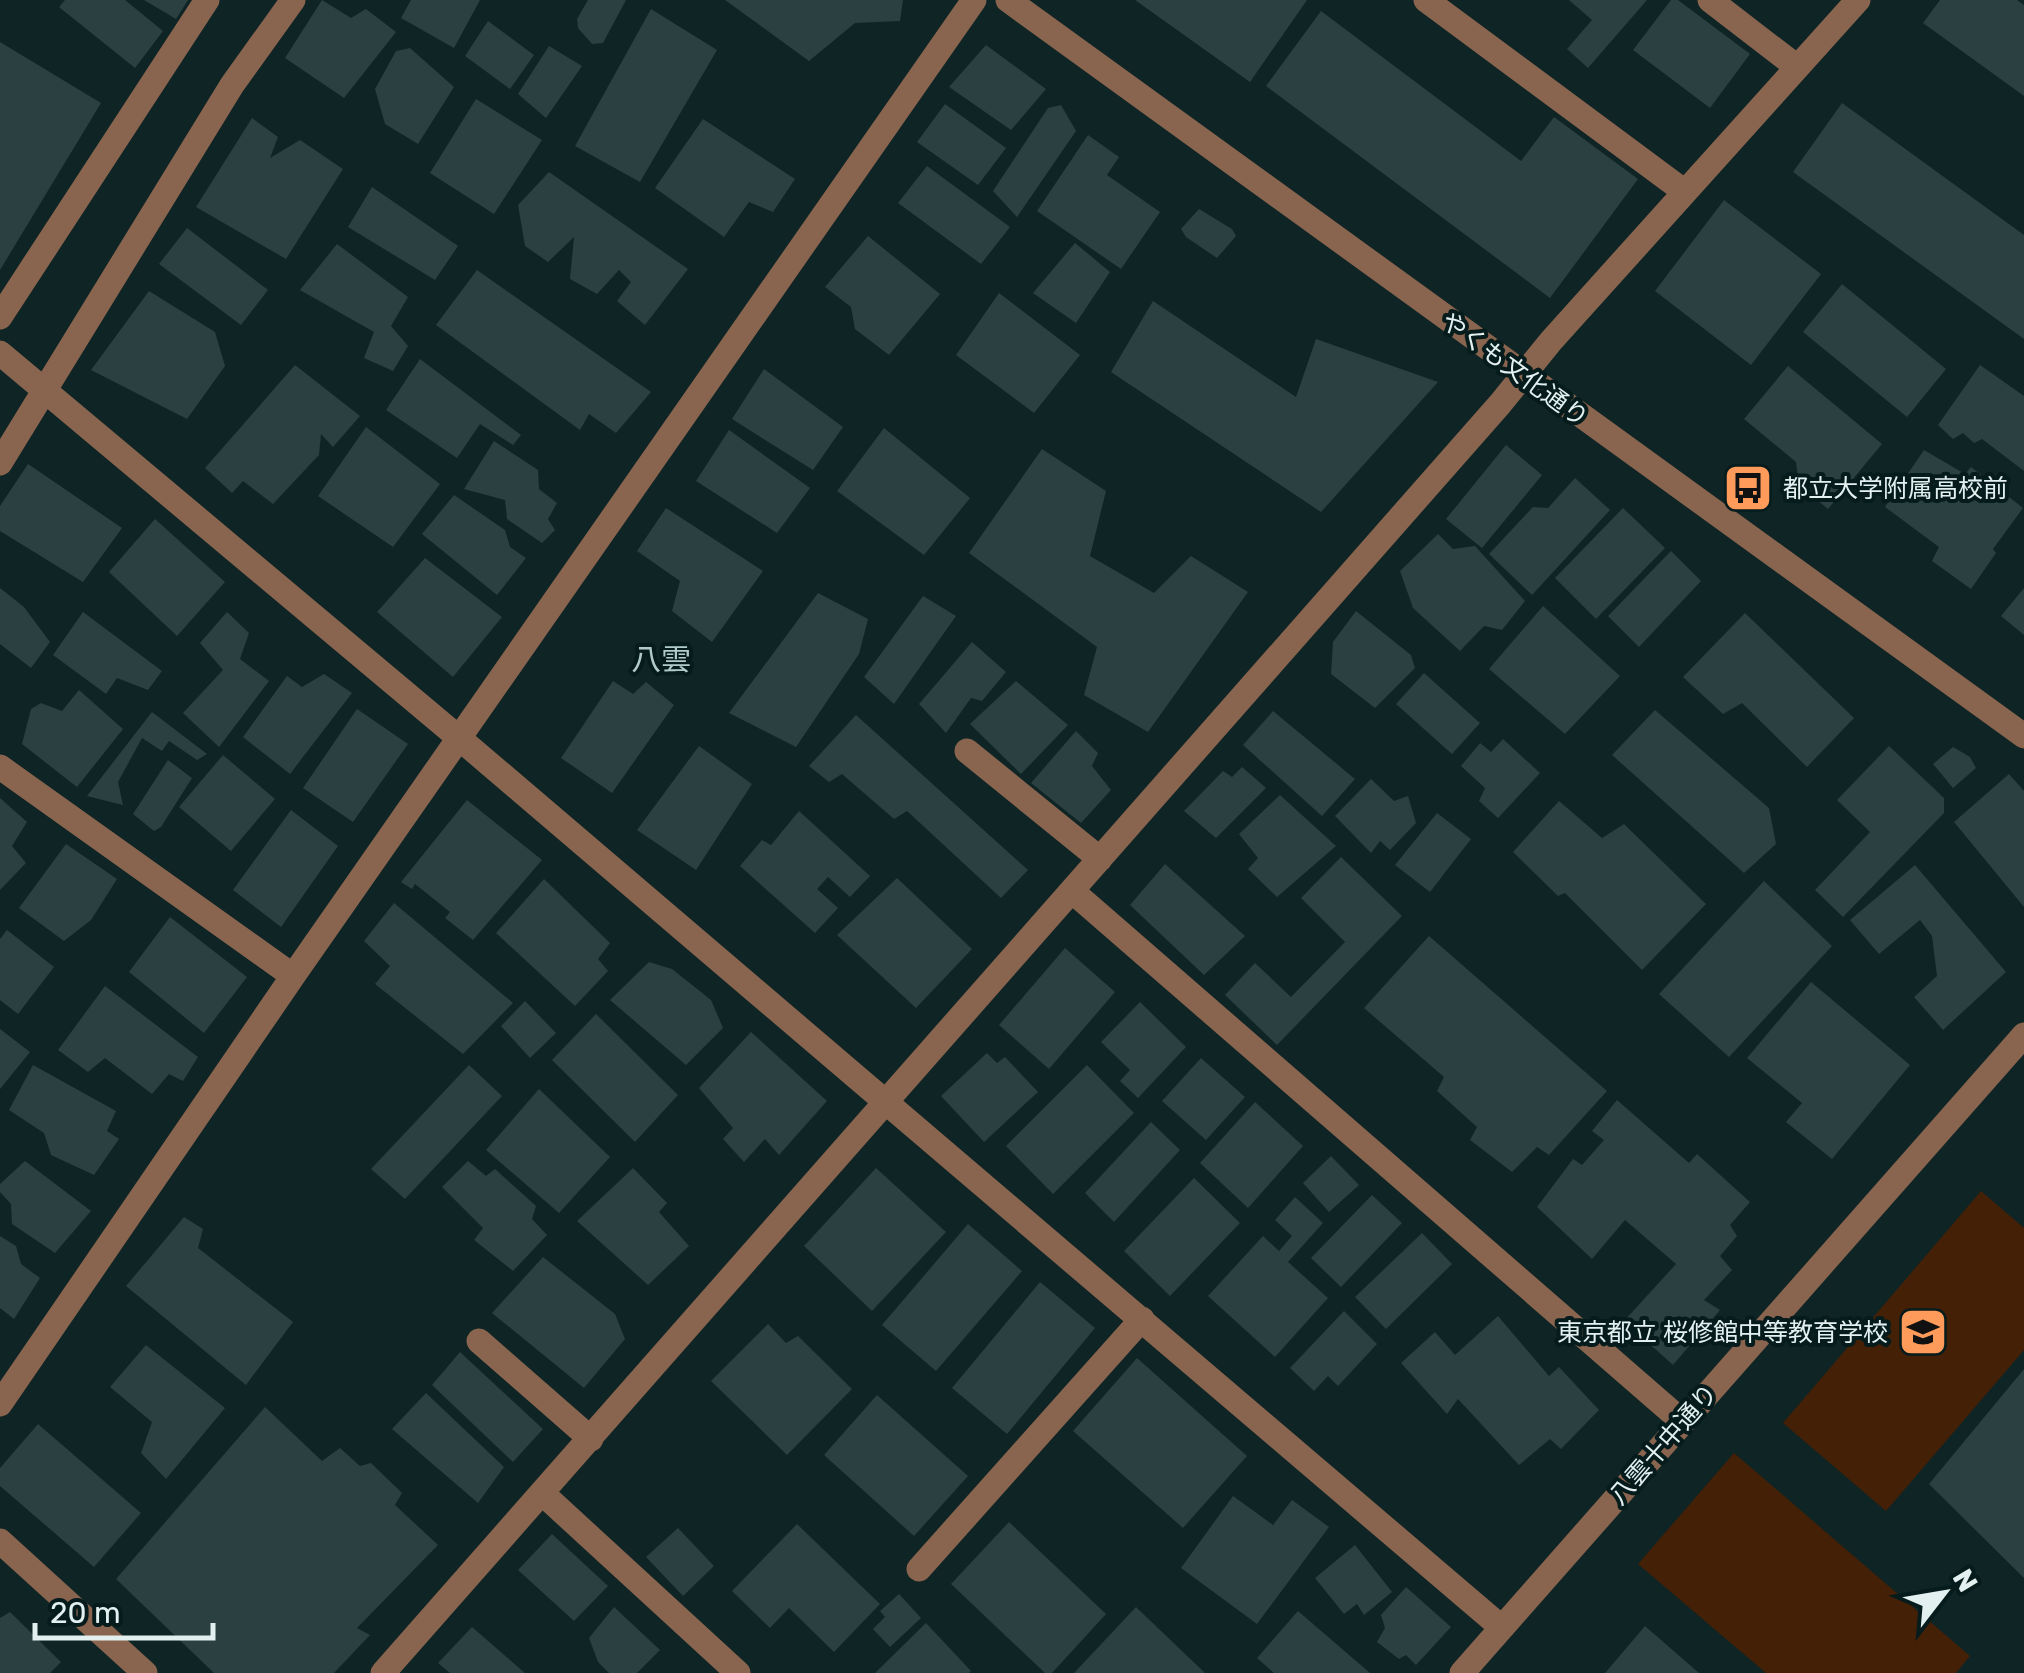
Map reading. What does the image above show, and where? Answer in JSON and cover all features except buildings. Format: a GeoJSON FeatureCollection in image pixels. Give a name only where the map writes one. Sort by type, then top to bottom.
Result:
{"type":"FeatureCollection","features":[{"type":"Feature","properties":{"kind":"street"},"geometry":{"type":"LineString","coordinates":[[0,317],[207,0]]}},
{"type":"Feature","properties":{"kind":"street"},"geometry":{"type":"LineString","coordinates":[[0,463],[232,85],[292,0]]}},
{"type":"Feature","properties":{"kind":"street"},"geometry":{"type":"LineString","coordinates":[[0,1404],[293,976],[974,0]]}},
{"type":"Feature","properties":{"kind":"street","name":"やくも文化通り"},"geometry":{"type":"LineString","coordinates":[[1008,0],[2024,736]]}},
{"type":"Feature","properties":{"kind":"street"},"geometry":{"type":"LineString","coordinates":[[1426,0],[1685,192]]}},
{"type":"Feature","properties":{"kind":"street"},"geometry":{"type":"LineString","coordinates":[[1710,0],[1797,67]]}},
{"type":"Feature","properties":{"kind":"street"},"geometry":{"type":"LineString","coordinates":[[383,1673],[1858,0]]}},
{"type":"Feature","properties":{"kind":"street"},"geometry":{"type":"LineString","coordinates":[[0,352],[1502,1627]]}},
{"type":"Feature","properties":{"kind":"street"},"geometry":{"type":"LineString","coordinates":[[968,752],[1100,859]]}},
{"type":"Feature","properties":{"kind":"street"},"geometry":{"type":"LineString","coordinates":[[0,768],[293,976]]}},
{"type":"Feature","properties":{"kind":"street"},"geometry":{"type":"LineString","coordinates":[[1072,891],[1682,1422]]}},
{"type":"Feature","properties":{"kind":"street","name":"八雲十中通り"},"geometry":{"type":"LineString","coordinates":[[1462,1673],[2024,1035]]}},
{"type":"Feature","properties":{"kind":"street"},"geometry":{"type":"LineString","coordinates":[[919,1568],[1142,1320]]}},
{"type":"Feature","properties":{"kind":"street"},"geometry":{"type":"LineString","coordinates":[[479,1341],[591,1438]]}},
{"type":"Feature","properties":{"kind":"street"},"geometry":{"type":"LineString","coordinates":[[542,1493],[738,1673]]}},
{"type":"Feature","properties":{"kind":"street"},"geometry":{"type":"LineString","coordinates":[[0,1541],[145,1673]]}},
{"type":"Feature","properties":{"kind":"shaded area"},"geometry":{"type":"Polygon","coordinates":[[[1981,1191],[2024,1228],[2024,1350],[1886,1511],[1783,1423],[1981,1191]]]}},
{"type":"Feature","properties":{"kind":"shaded area"},"geometry":{"type":"Polygon","coordinates":[[[1734,1453],[1970,1656],[1956,1673],[1766,1673],[1638,1564],[1734,1453]]]}},
{"type":"Feature","properties":{"kind":"place","name":"都立大学附属高校前"},"geometry":{"type":"Point","coordinates":[1748,488]}},
{"type":"Feature","properties":{"kind":"place","name":"東京都立 桜修館中等教育学校"},"geometry":{"type":"Point","coordinates":[1923,1332]}},
{"type":"Feature","properties":{"kind":"district","name":"八雲"},"geometry":{"type":"Point","coordinates":[661,660]}}]}
